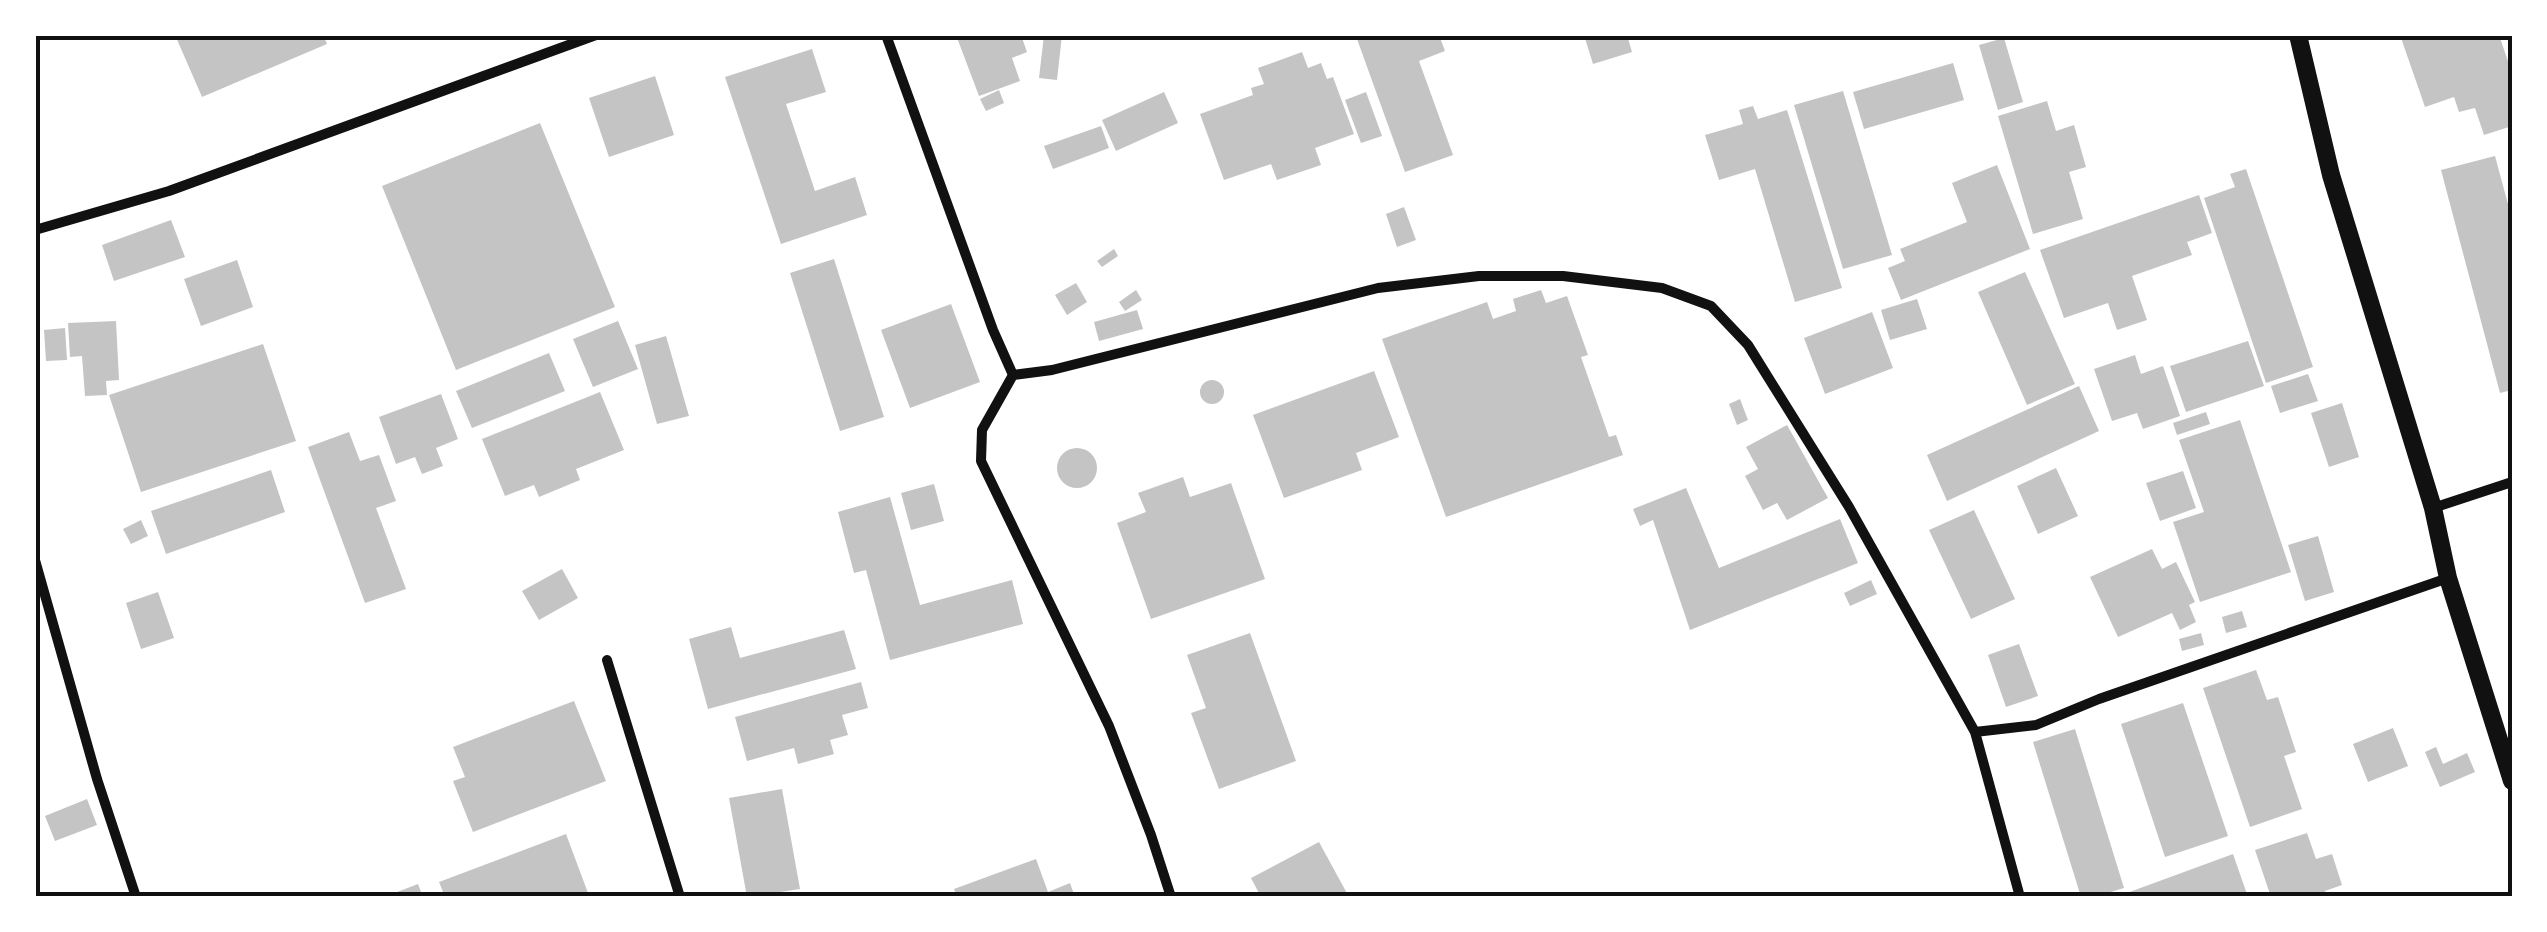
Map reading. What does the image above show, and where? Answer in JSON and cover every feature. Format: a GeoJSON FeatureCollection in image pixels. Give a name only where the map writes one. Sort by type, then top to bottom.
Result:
{"type":"FeatureCollection","features":[{"type":"Feature","properties":{"kind":"street"},"geometry":{"type":"LineString","coordinates":[[35,230],[169,191],[596,35]]}},
{"type":"Feature","properties":{"kind":"street"},"geometry":{"type":"LineString","coordinates":[[886,35],[992,330],[1013,375]]}},
{"type":"Feature","properties":{"kind":"street"},"geometry":{"type":"LineString","coordinates":[[2298,35],[2331,175],[2433,508],[2448,578],[2512,781]]}},
{"type":"Feature","properties":{"kind":"street"},"geometry":{"type":"LineString","coordinates":[[1013,375],[1052,370],[1378,288],[1479,276],[1563,276],[1662,288],[1711,306],[1748,345],[1849,507],[1975,732],[2020,897]]}},
{"type":"Feature","properties":{"kind":"street"},"geometry":{"type":"LineString","coordinates":[[1013,375],[982,430],[981,461],[1109,726],[1152,835],[1171,897]]}},
{"type":"Feature","properties":{"kind":"street"},"geometry":{"type":"LineString","coordinates":[[2433,508],[2512,482]]}},
{"type":"Feature","properties":{"kind":"street"},"geometry":{"type":"LineString","coordinates":[[35,560],[96,779],[136,897]]}},
{"type":"Feature","properties":{"kind":"street"},"geometry":{"type":"LineString","coordinates":[[1975,732],[2036,725],[2098,699],[2448,578]]}},
{"type":"Feature","properties":{"kind":"street"},"geometry":{"type":"LineString","coordinates":[[607,660],[680,897]]}},
{"type":"Feature","properties":{"kind":"building"},"geometry":{"type":"Polygon","coordinates":[[[175,35],[323,35],[327,44],[202,97],[175,35]]]}},
{"type":"Feature","properties":{"kind":"building"},"geometry":{"type":"Polygon","coordinates":[[[956,35],[1021,35],[1027,52],[1012,58],[1020,81],[979,96],[956,35]]]}},
{"type":"Feature","properties":{"kind":"building"},"geometry":{"type":"Polygon","coordinates":[[[1044,35],[1062,35],[1057,80],[1039,78],[1044,35]]]}},
{"type":"Feature","properties":{"kind":"building"},"geometry":{"type":"Polygon","coordinates":[[[1367,35],[1439,35],[1445,51],[1419,61],[1453,155],[1405,172],[1357,39],[1367,35]]]}},
{"type":"Feature","properties":{"kind":"building"},"geometry":{"type":"Polygon","coordinates":[[[1584,35],[1627,35],[1632,52],[1593,64],[1584,35]]]}},
{"type":"Feature","properties":{"kind":"building"},"geometry":{"type":"Polygon","coordinates":[[[2400,35],[2499,35],[2512,73],[2512,126],[2484,135],[2475,108],[2459,112],[2454,97],[2425,107],[2400,35]]]}},
{"type":"Feature","properties":{"kind":"building"},"geometry":{"type":"Polygon","coordinates":[[[2004,38],[2023,102],[1998,110],[1979,45],[2004,38]]]}},
{"type":"Feature","properties":{"kind":"building"},"geometry":{"type":"Polygon","coordinates":[[[812,49],[826,92],[786,104],[815,191],[855,177],[867,215],[781,244],[725,77],[812,49]]]}},
{"type":"Feature","properties":{"kind":"building"},"geometry":{"type":"Polygon","coordinates":[[[1302,52],[1308,68],[1321,63],[1327,79],[1333,77],[1354,134],[1315,148],[1321,165],[1277,180],[1271,164],[1224,180],[1200,114],[1253,95],[1251,88],[1264,84],[1258,68],[1302,52]]]}},
{"type":"Feature","properties":{"kind":"building"},"geometry":{"type":"Polygon","coordinates":[[[1953,63],[1964,100],[1864,129],[1853,92],[1953,63]]]}},
{"type":"Feature","properties":{"kind":"building"},"geometry":{"type":"Polygon","coordinates":[[[655,76],[674,135],[609,157],[589,98],[655,76]]]}},
{"type":"Feature","properties":{"kind":"building"},"geometry":{"type":"Polygon","coordinates":[[[999,90],[1004,103],[986,111],[980,99],[999,90]]]}},
{"type":"Feature","properties":{"kind":"building"},"geometry":{"type":"Polygon","coordinates":[[[1843,91],[1892,255],[1843,269],[1794,105],[1843,91]]]}},
{"type":"Feature","properties":{"kind":"building"},"geometry":{"type":"Polygon","coordinates":[[[1164,92],[1178,123],[1116,151],[1102,120],[1164,92]]]}},
{"type":"Feature","properties":{"kind":"building"},"geometry":{"type":"Polygon","coordinates":[[[1366,92],[1382,136],[1361,143],[1345,100],[1366,92]]]}},
{"type":"Feature","properties":{"kind":"building"},"geometry":{"type":"Polygon","coordinates":[[[2047,101],[2056,131],[2074,125],[2086,167],[2069,172],[2083,219],[2033,234],[1998,116],[2047,101]]]}},
{"type":"Feature","properties":{"kind":"building"},"geometry":{"type":"Polygon","coordinates":[[[1753,106],[1758,119],[1787,110],[1842,288],[1795,302],[1755,169],[1719,180],[1705,135],[1743,124],[1739,110],[1753,106]]]}},
{"type":"Feature","properties":{"kind":"building"},"geometry":{"type":"Polygon","coordinates":[[[540,123],[615,307],[456,370],[382,186],[540,123]]]}},
{"type":"Feature","properties":{"kind":"building"},"geometry":{"type":"Polygon","coordinates":[[[1101,126],[1109,148],[1053,169],[1044,146],[1101,126]]]}},
{"type":"Feature","properties":{"kind":"building"},"geometry":{"type":"Polygon","coordinates":[[[2495,156],[2512,219],[2512,390],[2500,393],[2441,170],[2495,156]]]}},
{"type":"Feature","properties":{"kind":"building"},"geometry":{"type":"Polygon","coordinates":[[[1997,165],[2030,249],[1901,300],[1888,268],[1905,261],[1900,249],[1967,222],[1952,183],[1997,165]]]}},
{"type":"Feature","properties":{"kind":"building"},"geometry":{"type":"Polygon","coordinates":[[[2246,169],[2313,367],[2266,383],[2204,198],[2235,187],[2230,174],[2246,169]]]}},
{"type":"Feature","properties":{"kind":"building"},"geometry":{"type":"Polygon","coordinates":[[[2199,195],[2212,233],[2187,242],[2192,255],[2132,276],[2147,320],[2117,330],[2108,303],[2064,318],[2040,250],[2199,195]]]}},
{"type":"Feature","properties":{"kind":"building"},"geometry":{"type":"Polygon","coordinates":[[[1404,207],[1416,240],[1397,247],[1386,214],[1404,207]]]}},
{"type":"Feature","properties":{"kind":"building"},"geometry":{"type":"Polygon","coordinates":[[[171,220],[185,257],[114,281],[102,245],[171,220]]]}},
{"type":"Feature","properties":{"kind":"building"},"geometry":{"type":"Polygon","coordinates":[[[1114,249],[1118,256],[1102,267],[1097,261],[1114,249]]]}},
{"type":"Feature","properties":{"kind":"building"},"geometry":{"type":"Polygon","coordinates":[[[834,259],[884,417],[840,431],[790,273],[834,259]]]}},
{"type":"Feature","properties":{"kind":"building"},"geometry":{"type":"Polygon","coordinates":[[[237,260],[253,307],[201,326],[184,279],[237,260]]]}},
{"type":"Feature","properties":{"kind":"building"},"geometry":{"type":"Polygon","coordinates":[[[2025,272],[2075,384],[2027,405],[1978,292],[2025,272]]]}},
{"type":"Feature","properties":{"kind":"building"},"geometry":{"type":"Polygon","coordinates":[[[1076,283],[1087,302],[1067,315],[1055,295],[1076,283]]]}},
{"type":"Feature","properties":{"kind":"building"},"geometry":{"type":"Polygon","coordinates":[[[1136,290],[1142,300],[1125,311],[1119,302],[1136,290]]]}},
{"type":"Feature","properties":{"kind":"building"},"geometry":{"type":"Polygon","coordinates":[[[1541,290],[1546,303],[1567,296],[1588,355],[1581,357],[1609,437],[1616,435],[1623,455],[1446,517],[1382,339],[1487,302],[1493,319],[1516,311],[1513,299],[1541,290]]]}},
{"type":"Feature","properties":{"kind":"building"},"geometry":{"type":"Polygon","coordinates":[[[1917,299],[1927,329],[1890,340],[1881,310],[1917,299]]]}},
{"type":"Feature","properties":{"kind":"building"},"geometry":{"type":"Polygon","coordinates":[[[951,304],[980,382],[910,408],[881,330],[951,304]]]}},
{"type":"Feature","properties":{"kind":"building"},"geometry":{"type":"Polygon","coordinates":[[[1137,310],[1143,329],[1099,341],[1094,322],[1137,310]]]}},
{"type":"Feature","properties":{"kind":"building"},"geometry":{"type":"Polygon","coordinates":[[[1872,312],[1893,368],[1825,394],[1804,338],[1872,312]]]}},
{"type":"Feature","properties":{"kind":"building"},"geometry":{"type":"Polygon","coordinates":[[[116,321],[119,380],[106,381],[107,395],[85,396],[82,356],[70,357],[68,323],[116,321]]]}},
{"type":"Feature","properties":{"kind":"building"},"geometry":{"type":"Polygon","coordinates":[[[618,321],[638,369],[593,387],[573,339],[618,321]]]}},
{"type":"Feature","properties":{"kind":"building"},"geometry":{"type":"Polygon","coordinates":[[[65,328],[67,360],[46,361],[44,330],[65,328]]]}},
{"type":"Feature","properties":{"kind":"building"},"geometry":{"type":"Polygon","coordinates":[[[666,336],[689,416],[657,424],[635,345],[666,336]]]}},
{"type":"Feature","properties":{"kind":"building"},"geometry":{"type":"Polygon","coordinates":[[[2248,341],[2264,386],[2186,412],[2170,366],[2248,341]]]}},
{"type":"Feature","properties":{"kind":"building"},"geometry":{"type":"Polygon","coordinates":[[[263,344],[296,441],[141,492],[109,395],[263,344]]]}},
{"type":"Feature","properties":{"kind":"building"},"geometry":{"type":"Polygon","coordinates":[[[549,353],[565,391],[472,428],[456,391],[549,353]]]}},
{"type":"Feature","properties":{"kind":"building"},"geometry":{"type":"Polygon","coordinates":[[[2135,355],[2141,374],[2163,366],[2180,416],[2143,429],[2137,413],[2112,421],[2094,369],[2135,355]]]}},
{"type":"Feature","properties":{"kind":"building"},"geometry":{"type":"Polygon","coordinates":[[[1374,371],[1399,437],[1356,453],[1362,470],[1284,498],[1253,415],[1374,371]]]}},
{"type":"Feature","properties":{"kind":"building"},"geometry":{"type":"Polygon","coordinates":[[[2308,374],[2318,401],[2280,413],[2271,386],[2308,374]]]}},
{"type":"Feature","properties":{"kind":"building"},"geometry":{"type":"Polygon","coordinates":[[[1212,380],[1224,392],[1212,404],[1200,392],[1212,380]]]}},
{"type":"Feature","properties":{"kind":"building"},"geometry":{"type":"Polygon","coordinates":[[[2079,386],[2099,431],[1947,501],[1927,455],[2079,386]]]}},
{"type":"Feature","properties":{"kind":"building"},"geometry":{"type":"Polygon","coordinates":[[[600,392],[624,450],[576,469],[580,480],[539,497],[534,485],[505,496],[482,439],[600,392]]]}},
{"type":"Feature","properties":{"kind":"building"},"geometry":{"type":"Polygon","coordinates":[[[441,394],[458,439],[436,448],[443,466],[422,474],[415,457],[396,464],[379,417],[441,394]]]}},
{"type":"Feature","properties":{"kind":"building"},"geometry":{"type":"Polygon","coordinates":[[[1740,399],[1748,420],[1737,425],[1729,404],[1740,399]]]}},
{"type":"Feature","properties":{"kind":"building"},"geometry":{"type":"Polygon","coordinates":[[[2342,403],[2359,457],[2329,467],[2311,413],[2342,403]]]}},
{"type":"Feature","properties":{"kind":"building"},"geometry":{"type":"Polygon","coordinates":[[[2206,412],[2210,424],[2177,435],[2173,423],[2206,412]]]}},
{"type":"Feature","properties":{"kind":"building"},"geometry":{"type":"Polygon","coordinates":[[[2240,420],[2291,572],[2200,602],[2173,522],[2204,512],[2179,440],[2240,420]]]}},
{"type":"Feature","properties":{"kind":"building"},"geometry":{"type":"Polygon","coordinates":[[[1787,425],[1828,498],[1787,520],[1777,503],[1763,510],[1745,476],[1758,469],[1746,447],[1787,425]]]}},
{"type":"Feature","properties":{"kind":"building"},"geometry":{"type":"Polygon","coordinates":[[[349,432],[360,461],[379,455],[396,501],[376,508],[406,589],[365,603],[308,447],[349,432]]]}},
{"type":"Feature","properties":{"kind":"building"},"geometry":{"type":"Polygon","coordinates":[[[1077,448],[1091,454],[1097,468],[1091,482],[1077,488],[1063,482],[1057,468],[1063,454],[1077,448]]]}},
{"type":"Feature","properties":{"kind":"building"},"geometry":{"type":"Polygon","coordinates":[[[2056,468],[2078,516],[2038,534],[2017,486],[2056,468]]]}},
{"type":"Feature","properties":{"kind":"building"},"geometry":{"type":"Polygon","coordinates":[[[271,470],[285,512],[166,554],[151,511],[271,470]]]}},
{"type":"Feature","properties":{"kind":"building"},"geometry":{"type":"Polygon","coordinates":[[[2183,471],[2196,508],[2160,521],[2146,483],[2183,471]]]}},
{"type":"Feature","properties":{"kind":"building"},"geometry":{"type":"Polygon","coordinates":[[[1183,477],[1190,497],[1231,483],[1265,579],[1151,619],[1117,523],[1146,512],[1138,493],[1183,477]]]}},
{"type":"Feature","properties":{"kind":"building"},"geometry":{"type":"Polygon","coordinates":[[[934,484],[944,521],[911,530],[901,493],[934,484]]]}},
{"type":"Feature","properties":{"kind":"building"},"geometry":{"type":"Polygon","coordinates":[[[1686,488],[1719,568],[1840,519],[1858,563],[1690,630],[1653,520],[1640,526],[1633,509],[1686,488]]]}},
{"type":"Feature","properties":{"kind":"building"},"geometry":{"type":"Polygon","coordinates":[[[890,497],[920,605],[1012,580],[1023,624],[890,660],[866,570],[854,573],[838,512],[890,497]]]}},
{"type":"Feature","properties":{"kind":"building"},"geometry":{"type":"Polygon","coordinates":[[[1974,510],[2015,599],[1971,619],[1929,530],[1974,510]]]}},
{"type":"Feature","properties":{"kind":"building"},"geometry":{"type":"Polygon","coordinates":[[[141,520],[148,536],[131,544],[123,529],[141,520]]]}},
{"type":"Feature","properties":{"kind":"building"},"geometry":{"type":"Polygon","coordinates":[[[2318,536],[2334,592],[2305,601],[2288,545],[2318,536]]]}},
{"type":"Feature","properties":{"kind":"building"},"geometry":{"type":"Polygon","coordinates":[[[2152,549],[2162,569],[2176,562],[2195,602],[2189,605],[2196,622],[2180,630],[2172,613],[2118,637],[2090,577],[2152,549]]]}},
{"type":"Feature","properties":{"kind":"building"},"geometry":{"type":"Polygon","coordinates":[[[562,569],[578,598],[539,620],[522,591],[562,569]]]}},
{"type":"Feature","properties":{"kind":"building"},"geometry":{"type":"Polygon","coordinates":[[[1871,580],[1877,594],[1850,606],[1844,593],[1871,580]]]}},
{"type":"Feature","properties":{"kind":"building"},"geometry":{"type":"Polygon","coordinates":[[[158,592],[174,638],[141,649],[126,603],[158,592]]]}},
{"type":"Feature","properties":{"kind":"building"},"geometry":{"type":"Polygon","coordinates":[[[2242,611],[2247,627],[2226,633],[2222,617],[2242,611]]]}},
{"type":"Feature","properties":{"kind":"building"},"geometry":{"type":"Polygon","coordinates":[[[731,627],[740,658],[844,630],[856,669],[708,709],[689,639],[731,627]]]}},
{"type":"Feature","properties":{"kind":"building"},"geometry":{"type":"Polygon","coordinates":[[[1250,633],[1296,761],[1219,789],[1191,713],[1206,708],[1187,655],[1250,633]]]}},
{"type":"Feature","properties":{"kind":"building"},"geometry":{"type":"Polygon","coordinates":[[[2201,633],[2204,645],[2182,651],[2179,639],[2201,633]]]}},
{"type":"Feature","properties":{"kind":"building"},"geometry":{"type":"Polygon","coordinates":[[[2019,644],[2038,696],[2006,707],[1988,655],[2019,644]]]}},
{"type":"Feature","properties":{"kind":"building"},"geometry":{"type":"Polygon","coordinates":[[[2256,670],[2267,700],[2278,697],[2296,752],[2284,756],[2302,809],[2250,827],[2203,688],[2256,670]]]}},
{"type":"Feature","properties":{"kind":"building"},"geometry":{"type":"Polygon","coordinates":[[[861,682],[868,708],[842,715],[848,735],[830,740],[834,754],[798,764],[794,748],[747,761],[735,717],[861,682]]]}},
{"type":"Feature","properties":{"kind":"building"},"geometry":{"type":"Polygon","coordinates":[[[574,701],[606,781],[473,832],[453,781],[465,777],[453,747],[574,701]]]}},
{"type":"Feature","properties":{"kind":"building"},"geometry":{"type":"Polygon","coordinates":[[[2183,703],[2228,836],[2165,857],[2121,724],[2183,703]]]}},
{"type":"Feature","properties":{"kind":"building"},"geometry":{"type":"Polygon","coordinates":[[[2393,728],[2408,766],[2368,782],[2353,744],[2393,728]]]}},
{"type":"Feature","properties":{"kind":"building"},"geometry":{"type":"Polygon","coordinates":[[[2075,729],[2124,888],[2094,897],[2081,897],[2033,742],[2075,729]]]}},
{"type":"Feature","properties":{"kind":"building"},"geometry":{"type":"Polygon","coordinates":[[[2436,747],[2443,764],[2467,753],[2475,772],[2440,787],[2425,752],[2436,747]]]}},
{"type":"Feature","properties":{"kind":"building"},"geometry":{"type":"Polygon","coordinates":[[[782,789],[800,889],[747,897],[729,798],[782,789]]]}},
{"type":"Feature","properties":{"kind":"building"},"geometry":{"type":"Polygon","coordinates":[[[87,799],[97,825],[55,841],[45,816],[87,799]]]}},
{"type":"Feature","properties":{"kind":"building"},"geometry":{"type":"Polygon","coordinates":[[[2307,833],[2316,859],[2332,854],[2342,885],[2325,891],[2327,897],[2271,897],[2255,850],[2307,833]]]}},
{"type":"Feature","properties":{"kind":"building"},"geometry":{"type":"Polygon","coordinates":[[[566,834],[588,893],[579,897],[445,897],[439,882],[566,834]]]}},
{"type":"Feature","properties":{"kind":"building"},"geometry":{"type":"Polygon","coordinates":[[[1319,842],[1349,897],[1261,897],[1251,878],[1319,842]]]}},
{"type":"Feature","properties":{"kind":"building"},"geometry":{"type":"Polygon","coordinates":[[[2233,854],[2248,897],[2116,897],[2233,854]]]}},
{"type":"Feature","properties":{"kind":"building"},"geometry":{"type":"Polygon","coordinates":[[[1036,859],[1048,892],[1070,883],[1075,897],[957,897],[954,889],[1036,859]]]}},
{"type":"Feature","properties":{"kind":"building"},"geometry":{"type":"Polygon","coordinates":[[[418,884],[423,897],[384,897],[418,884]]]}}]}
